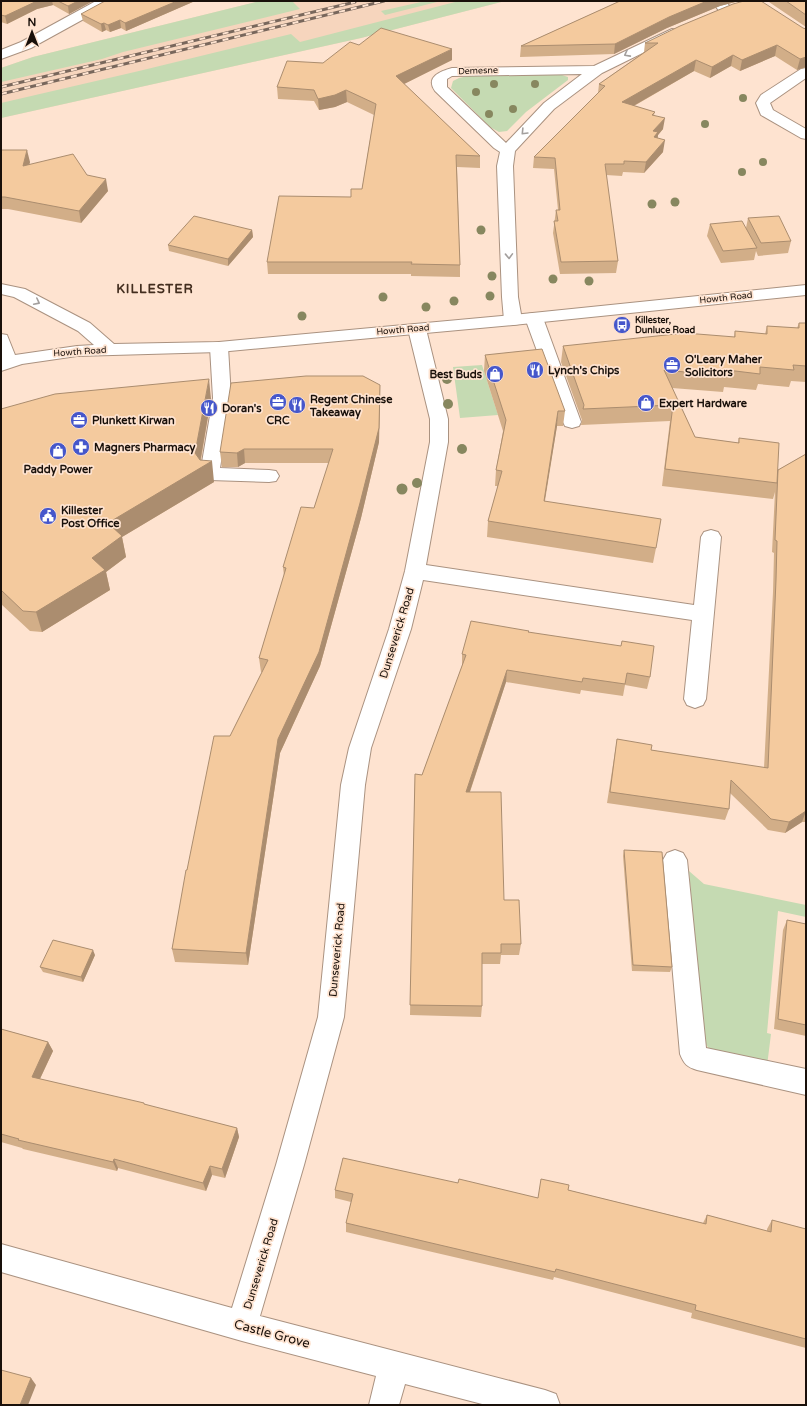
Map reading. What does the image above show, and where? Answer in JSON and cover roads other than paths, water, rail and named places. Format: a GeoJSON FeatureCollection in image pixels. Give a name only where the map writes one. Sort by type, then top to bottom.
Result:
{"type":"FeatureCollection","features":[{"type":"Feature","properties":{"kind":"street"},"geometry":{"type":"LineString","coordinates":[[1,55],[26,45],[106,1]]}},
{"type":"Feature","properties":{"kind":"street"},"geometry":{"type":"LineString","coordinates":[[719,9],[742,6]]}},
{"type":"Feature","properties":{"kind":"street","name":"Demesne"},"geometry":{"type":"LineString","coordinates":[[597,70],[452,72],[444,74],[440,77],[438,82],[440,88],[499,145],[508,150],[549,106],[597,70],[638,48],[686,26]]}},
{"type":"Feature","properties":{"kind":"street"},"geometry":{"type":"LineString","coordinates":[[806,72],[766,98],[763,103],[766,112],[806,135]]}},
{"type":"Feature","properties":{"kind":"street"},"geometry":{"type":"LineString","coordinates":[[508,150],[505,166],[510,297],[513,320]]}},
{"type":"Feature","properties":{"kind":"street"},"geometry":{"type":"LineString","coordinates":[[1,289],[19,293],[84,327],[109,349]]}},
{"type":"Feature","properties":{"kind":"street","name":"Howth Road"},"geometry":{"type":"LineString","coordinates":[[5,363],[77,351],[219,347],[534,318],[806,290]]}},
{"type":"Feature","properties":{"kind":"street"},"geometry":{"type":"LineString","coordinates":[[534,318],[572,422]]}},
{"type":"Feature","properties":{"kind":"street","name":"Dunseverick Road"},"geometry":{"type":"LineString","coordinates":[[242,1326],[290,1165],[331,1017],[353,785],[358,756],[400,629],[415,571],[439,442],[439,419],[417,329]]}},
{"type":"Feature","properties":{"kind":"street"},"geometry":{"type":"LineString","coordinates":[[1,339],[5,363]]}},
{"type":"Feature","properties":{"kind":"street"},"geometry":{"type":"LineString","coordinates":[[219,347],[222,398],[210,474],[269,476]]}},
{"type":"Feature","properties":{"kind":"street"},"geometry":{"type":"LineString","coordinates":[[695,699],[711,537]]}},
{"type":"Feature","properties":{"kind":"street"},"geometry":{"type":"LineString","coordinates":[[415,571],[704,614]]}},
{"type":"Feature","properties":{"kind":"street"},"geometry":{"type":"LineString","coordinates":[[675,860],[693,1054],[697,1058],[806,1082]]}},
{"type":"Feature","properties":{"kind":"street","name":"Castle Grove"},"geometry":{"type":"LineString","coordinates":[[1,1258],[242,1326],[545,1405]]}},
{"type":"Feature","properties":{"kind":"street"},"geometry":{"type":"LineString","coordinates":[[384,1405],[394,1366]]}},
{"type":"Feature","properties":{"kind":"railway"},"geometry":{"type":"LineString","coordinates":[[1,94],[384,1]]}},
{"type":"Feature","properties":{"kind":"railway"},"geometry":{"type":"LineString","coordinates":[[1,87],[355,2]]}},
{"type":"Feature","properties":{"kind":"place","name":"Killester, Dunluce Road"},"geometry":{"type":"Point","coordinates":[622,325]}},
{"type":"Feature","properties":{"kind":"place","name":"O'Leary Maher Solicitors"},"geometry":{"type":"Point","coordinates":[672,365]}},
{"type":"Feature","properties":{"kind":"place","name":"Lynch's Chips"},"geometry":{"type":"Point","coordinates":[535,370]}},
{"type":"Feature","properties":{"kind":"place","name":"Best Buds"},"geometry":{"type":"Point","coordinates":[495,374]}},
{"type":"Feature","properties":{"kind":"place","name":"CRC"},"geometry":{"type":"Point","coordinates":[278,402]}},
{"type":"Feature","properties":{"kind":"place","name":"Expert Hardware"},"geometry":{"type":"Point","coordinates":[646,403]}},
{"type":"Feature","properties":{"kind":"place","name":"Regent Chinese Takeaway"},"geometry":{"type":"Point","coordinates":[297,405]}},
{"type":"Feature","properties":{"kind":"place","name":"Doran's"},"geometry":{"type":"Point","coordinates":[209,408]}},
{"type":"Feature","properties":{"kind":"place","name":"Plunkett Kirwan"},"geometry":{"type":"Point","coordinates":[79,420]}},
{"type":"Feature","properties":{"kind":"place","name":"Magners Pharmacy"},"geometry":{"type":"Point","coordinates":[81,447]}},
{"type":"Feature","properties":{"kind":"place","name":"Paddy Power"},"geometry":{"type":"Point","coordinates":[58,451]}},
{"type":"Feature","properties":{"kind":"place","name":"Killester Post Office"},"geometry":{"type":"Point","coordinates":[48,516]}},
{"type":"Feature","properties":{"kind":"district","name":"KILLESTER"},"geometry":{"type":"Point","coordinates":[155,289]}}]}
